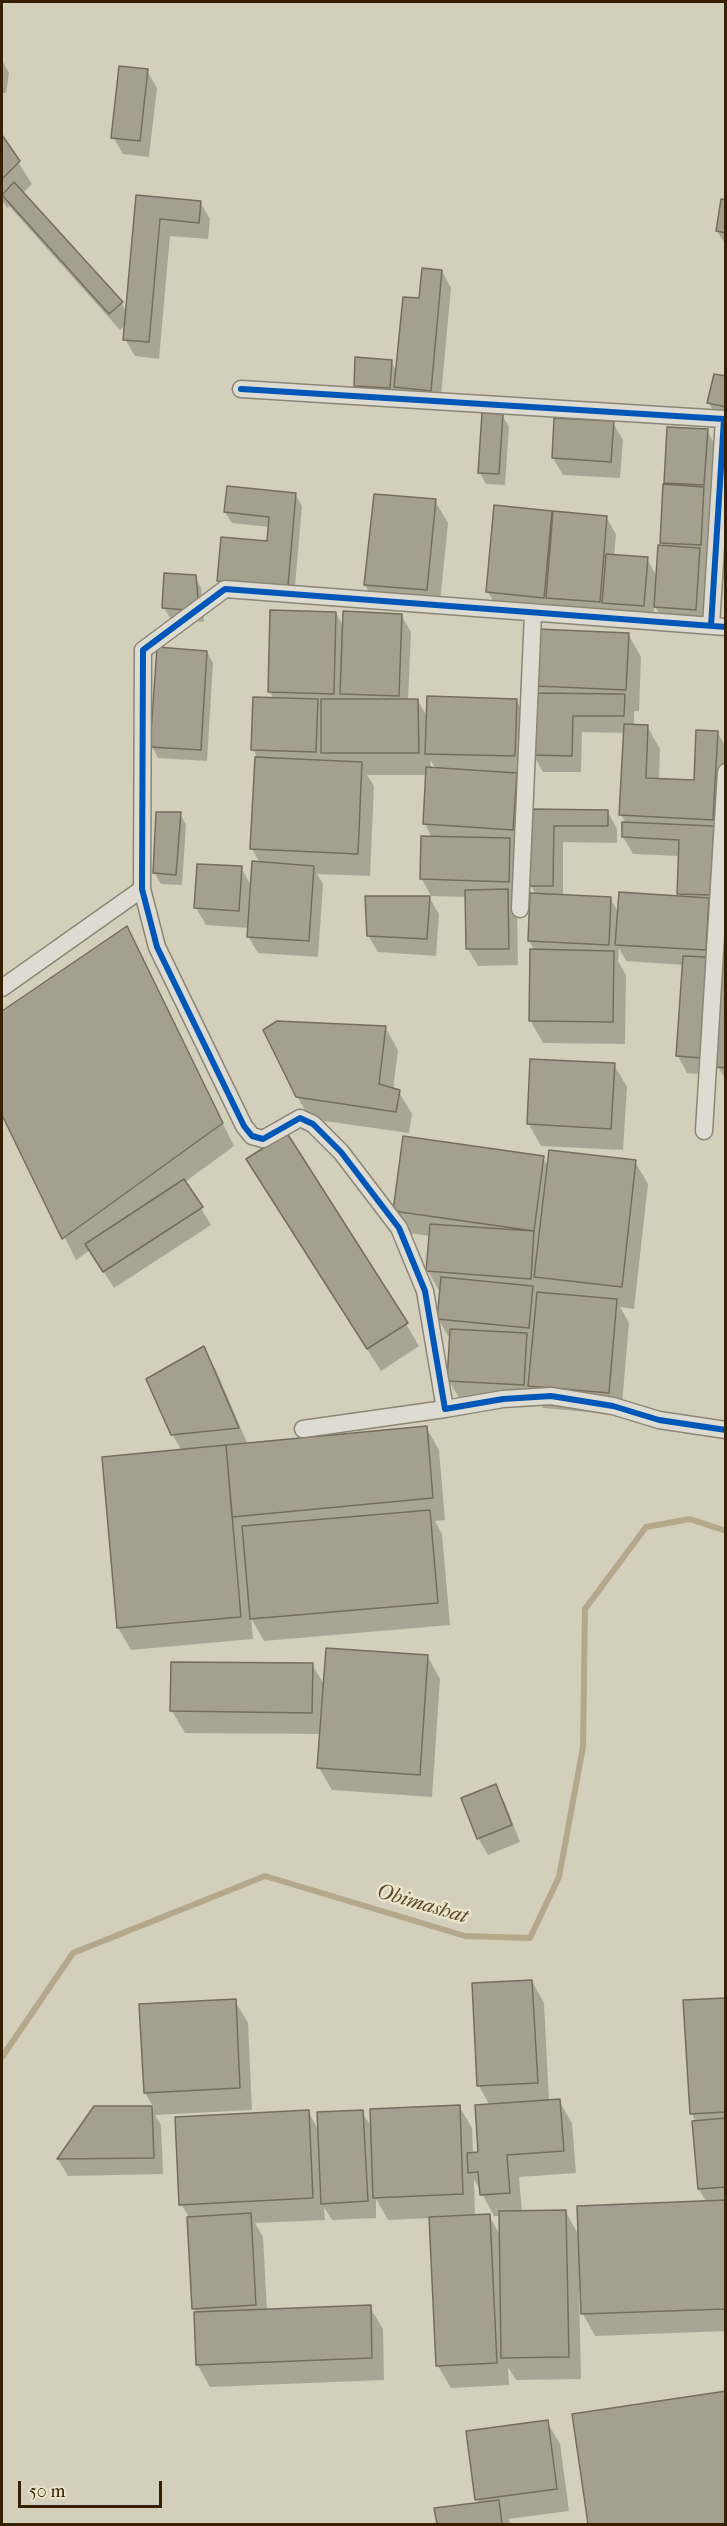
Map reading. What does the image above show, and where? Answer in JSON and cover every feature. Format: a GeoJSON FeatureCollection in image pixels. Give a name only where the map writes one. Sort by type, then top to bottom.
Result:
{"type":"FeatureCollection","features":[{"type":"Feature","properties":{"kind":"street"},"geometry":{"type":"LineString","coordinates":[[241,389],[724,419],[718,627],[225,589],[143,650],[142,889],[157,947],[244,1126],[252,1136],[263,1139],[300,1118],[313,1124],[340,1152],[399,1228],[425,1291],[445,1409]]}},
{"type":"Feature","properties":{"kind":"street"},"geometry":{"type":"LineString","coordinates":[[520,909],[533,613]]}},
{"type":"Feature","properties":{"kind":"street"},"geometry":{"type":"LineString","coordinates":[[704,1131],[726,772]]}},
{"type":"Feature","properties":{"kind":"street"},"geometry":{"type":"LineString","coordinates":[[2,988],[142,889]]}},
{"type":"Feature","properties":{"kind":"street"},"geometry":{"type":"LineString","coordinates":[[303,1429],[503,1399],[551,1396],[613,1406],[659,1420],[726,1430]]}},
{"type":"Feature","properties":{"kind":"building"},"geometry":{"type":"Polygon","coordinates":[[[119,66],[148,69],[140,141],[111,138],[119,66]]]}},
{"type":"Feature","properties":{"kind":"building"},"geometry":{"type":"Polygon","coordinates":[[[2,135],[20,161],[2,179],[2,135]]]}},
{"type":"Feature","properties":{"kind":"building"},"geometry":{"type":"Polygon","coordinates":[[[14,182],[123,302],[109,314],[2,195],[14,182]]]}},
{"type":"Feature","properties":{"kind":"building"},"geometry":{"type":"Polygon","coordinates":[[[136,195],[201,201],[199,223],[160,219],[149,342],[123,340],[136,195]]]}},
{"type":"Feature","properties":{"kind":"building"},"geometry":{"type":"Polygon","coordinates":[[[721,199],[726,200],[726,233],[716,231],[721,199]]]}},
{"type":"Feature","properties":{"kind":"building"},"geometry":{"type":"Polygon","coordinates":[[[422,268],[442,270],[431,391],[394,387],[403,297],[419,298],[422,268]]]}},
{"type":"Feature","properties":{"kind":"building"},"geometry":{"type":"Polygon","coordinates":[[[355,357],[392,360],[390,388],[354,386],[355,357]]]}},
{"type":"Feature","properties":{"kind":"building"},"geometry":{"type":"Polygon","coordinates":[[[714,374],[726,376],[726,407],[707,403],[714,374]]]}},
{"type":"Feature","properties":{"kind":"building"},"geometry":{"type":"Polygon","coordinates":[[[482,413],[503,414],[499,474],[478,473],[482,413]]]}},
{"type":"Feature","properties":{"kind":"building"},"geometry":{"type":"Polygon","coordinates":[[[554,418],[614,421],[611,462],[552,458],[554,418]]]}},
{"type":"Feature","properties":{"kind":"building"},"geometry":{"type":"Polygon","coordinates":[[[667,427],[708,429],[704,485],[664,483],[667,427]]]}},
{"type":"Feature","properties":{"kind":"building"},"geometry":{"type":"Polygon","coordinates":[[[663,484],[704,487],[701,545],[660,543],[663,484]]]}},
{"type":"Feature","properties":{"kind":"building"},"geometry":{"type":"Polygon","coordinates":[[[227,486],[296,493],[288,586],[217,581],[221,537],[267,541],[269,517],[224,512],[227,486]]]}},
{"type":"Feature","properties":{"kind":"building"},"geometry":{"type":"Polygon","coordinates":[[[374,494],[436,499],[427,590],[364,585],[374,494]]]}},
{"type":"Feature","properties":{"kind":"building"},"geometry":{"type":"Polygon","coordinates":[[[494,505],[552,511],[544,598],[486,592],[494,505]]]}},
{"type":"Feature","properties":{"kind":"building"},"geometry":{"type":"Polygon","coordinates":[[[553,511],[607,516],[600,602],[546,598],[553,511]]]}},
{"type":"Feature","properties":{"kind":"building"},"geometry":{"type":"Polygon","coordinates":[[[658,545],[700,548],[696,610],[654,607],[658,545]]]}},
{"type":"Feature","properties":{"kind":"building"},"geometry":{"type":"Polygon","coordinates":[[[606,554],[648,557],[644,606],[602,603],[606,554]]]}},
{"type":"Feature","properties":{"kind":"building"},"geometry":{"type":"Polygon","coordinates":[[[164,573],[196,575],[199,611],[162,608],[164,573]]]}},
{"type":"Feature","properties":{"kind":"building"},"geometry":{"type":"Polygon","coordinates":[[[270,610],[336,612],[334,694],[268,692],[270,610]]]}},
{"type":"Feature","properties":{"kind":"building"},"geometry":{"type":"Polygon","coordinates":[[[343,611],[402,614],[399,696],[340,694],[343,611]]]}},
{"type":"Feature","properties":{"kind":"building"},"geometry":{"type":"Polygon","coordinates":[[[537,629],[629,633],[626,690],[535,686],[537,629]]]}},
{"type":"Feature","properties":{"kind":"building"},"geometry":{"type":"Polygon","coordinates":[[[157,647],[207,651],[201,750],[150,747],[157,647]]]}},
{"type":"Feature","properties":{"kind":"building"},"geometry":{"type":"Polygon","coordinates":[[[533,693],[625,694],[624,716],[573,716],[572,756],[532,755],[533,693]]]}},
{"type":"Feature","properties":{"kind":"building"},"geometry":{"type":"Polygon","coordinates":[[[427,696],[517,699],[515,756],[425,754],[427,696]]]}},
{"type":"Feature","properties":{"kind":"building"},"geometry":{"type":"Polygon","coordinates":[[[253,697],[318,699],[316,752],[251,750],[253,697]]]}},
{"type":"Feature","properties":{"kind":"building"},"geometry":{"type":"Polygon","coordinates":[[[321,699],[418,699],[419,753],[321,753],[321,699]]]}},
{"type":"Feature","properties":{"kind":"building"},"geometry":{"type":"Polygon","coordinates":[[[624,724],[648,725],[646,778],[694,780],[696,730],[718,731],[713,820],[619,815],[624,724]]]}},
{"type":"Feature","properties":{"kind":"building"},"geometry":{"type":"Polygon","coordinates":[[[255,757],[362,762],[358,854],[250,849],[255,757]]]}},
{"type":"Feature","properties":{"kind":"building"},"geometry":{"type":"Polygon","coordinates":[[[426,767],[517,773],[513,830],[423,824],[426,767]]]}},
{"type":"Feature","properties":{"kind":"building"},"geometry":{"type":"Polygon","coordinates":[[[530,809],[608,810],[608,826],[554,826],[553,886],[529,886],[530,809]]]}},
{"type":"Feature","properties":{"kind":"building"},"geometry":{"type":"Polygon","coordinates":[[[156,812],[181,812],[176,875],[153,873],[156,812]]]}},
{"type":"Feature","properties":{"kind":"building"},"geometry":{"type":"Polygon","coordinates":[[[622,822],[714,826],[711,895],[677,894],[679,840],[622,837],[622,822]]]}},
{"type":"Feature","properties":{"kind":"building"},"geometry":{"type":"Polygon","coordinates":[[[421,836],[510,838],[509,882],[420,879],[421,836]]]}},
{"type":"Feature","properties":{"kind":"building"},"geometry":{"type":"Polygon","coordinates":[[[252,861],[314,866],[309,941],[247,937],[252,861]]]}},
{"type":"Feature","properties":{"kind":"building"},"geometry":{"type":"Polygon","coordinates":[[[197,864],[242,866],[239,911],[194,908],[197,864]]]}},
{"type":"Feature","properties":{"kind":"building"},"geometry":{"type":"Polygon","coordinates":[[[508,889],[509,949],[466,949],[465,890],[508,889]]]}},
{"type":"Feature","properties":{"kind":"building"},"geometry":{"type":"Polygon","coordinates":[[[619,892],[709,898],[706,950],[615,945],[619,892]]]}},
{"type":"Feature","properties":{"kind":"building"},"geometry":{"type":"Polygon","coordinates":[[[530,893],[611,897],[609,945],[528,941],[530,893]]]}},
{"type":"Feature","properties":{"kind":"building"},"geometry":{"type":"Polygon","coordinates":[[[365,896],[430,896],[427,939],[367,936],[365,896]]]}},
{"type":"Feature","properties":{"kind":"building"},"geometry":{"type":"Polygon","coordinates":[[[127,926],[223,1123],[62,1239],[2,1115],[2,1011],[127,926]]]}},
{"type":"Feature","properties":{"kind":"building"},"geometry":{"type":"Polygon","coordinates":[[[724,933],[726,933],[726,1068],[716,1067],[724,933]]]}},
{"type":"Feature","properties":{"kind":"building"},"geometry":{"type":"Polygon","coordinates":[[[530,949],[614,951],[613,1022],[529,1021],[530,949]]]}},
{"type":"Feature","properties":{"kind":"building"},"geometry":{"type":"Polygon","coordinates":[[[683,956],[708,957],[701,1058],[676,1056],[683,956]]]}},
{"type":"Feature","properties":{"kind":"building"},"geometry":{"type":"Polygon","coordinates":[[[277,1021],[386,1026],[379,1084],[400,1090],[396,1112],[296,1097],[263,1030],[277,1021]]]}},
{"type":"Feature","properties":{"kind":"building"},"geometry":{"type":"Polygon","coordinates":[[[530,1059],[615,1063],[611,1129],[527,1124],[530,1059]]]}},
{"type":"Feature","properties":{"kind":"building"},"geometry":{"type":"Polygon","coordinates":[[[287,1133],[408,1323],[367,1349],[246,1159],[287,1133]]]}},
{"type":"Feature","properties":{"kind":"building"},"geometry":{"type":"Polygon","coordinates":[[[403,1136],[544,1156],[534,1231],[393,1211],[403,1136]]]}},
{"type":"Feature","properties":{"kind":"building"},"geometry":{"type":"Polygon","coordinates":[[[549,1150],[636,1160],[622,1287],[534,1277],[549,1150]]]}},
{"type":"Feature","properties":{"kind":"building"},"geometry":{"type":"Polygon","coordinates":[[[184,1179],[203,1207],[103,1272],[85,1244],[184,1179]]]}},
{"type":"Feature","properties":{"kind":"building"},"geometry":{"type":"Polygon","coordinates":[[[430,1224],[534,1231],[531,1279],[426,1271],[430,1224]]]}},
{"type":"Feature","properties":{"kind":"building"},"geometry":{"type":"Polygon","coordinates":[[[441,1277],[533,1286],[529,1328],[437,1319],[441,1277]]]}},
{"type":"Feature","properties":{"kind":"building"},"geometry":{"type":"Polygon","coordinates":[[[537,1292],[617,1299],[609,1393],[528,1386],[537,1292]]]}},
{"type":"Feature","properties":{"kind":"building"},"geometry":{"type":"Polygon","coordinates":[[[450,1329],[527,1333],[524,1385],[447,1381],[450,1329]]]}},
{"type":"Feature","properties":{"kind":"building"},"geometry":{"type":"Polygon","coordinates":[[[204,1346],[239,1428],[171,1435],[146,1379],[204,1346]]]}},
{"type":"Feature","properties":{"kind":"building"},"geometry":{"type":"Polygon","coordinates":[[[427,1426],[433,1498],[232,1517],[226,1445],[427,1426]]]}},
{"type":"Feature","properties":{"kind":"building"},"geometry":{"type":"Polygon","coordinates":[[[226,1445],[241,1617],[117,1628],[102,1457],[226,1445]]]}},
{"type":"Feature","properties":{"kind":"building"},"geometry":{"type":"Polygon","coordinates":[[[430,1510],[438,1603],[250,1619],[242,1526],[430,1510]]]}},
{"type":"Feature","properties":{"kind":"building"},"geometry":{"type":"Polygon","coordinates":[[[326,1648],[428,1655],[420,1775],[317,1768],[326,1648]]]}},
{"type":"Feature","properties":{"kind":"building"},"geometry":{"type":"Polygon","coordinates":[[[171,1662],[313,1663],[312,1713],[170,1711],[171,1662]]]}},
{"type":"Feature","properties":{"kind":"building"},"geometry":{"type":"Polygon","coordinates":[[[496,1784],[512,1825],[477,1839],[461,1798],[496,1784]]]}},
{"type":"Feature","properties":{"kind":"building"},"geometry":{"type":"Polygon","coordinates":[[[532,1980],[538,2083],[477,2086],[472,1983],[532,1980]]]}},
{"type":"Feature","properties":{"kind":"building"},"geometry":{"type":"Polygon","coordinates":[[[726,1998],[726,2112],[690,2114],[683,2000],[726,1998]]]}},
{"type":"Feature","properties":{"kind":"building"},"geometry":{"type":"Polygon","coordinates":[[[236,1999],[240,2088],[144,2093],[139,2004],[236,1999]]]}},
{"type":"Feature","properties":{"kind":"building"},"geometry":{"type":"Polygon","coordinates":[[[560,2099],[564,2151],[507,2155],[510,2193],[480,2195],[478,2172],[468,2173],[467,2153],[478,2152],[475,2105],[560,2099]]]}},
{"type":"Feature","properties":{"kind":"building"},"geometry":{"type":"Polygon","coordinates":[[[460,2105],[463,2194],[373,2198],[370,2109],[460,2105]]]}},
{"type":"Feature","properties":{"kind":"building"},"geometry":{"type":"Polygon","coordinates":[[[94,2106],[152,2106],[154,2158],[57,2159],[94,2106]]]}},
{"type":"Feature","properties":{"kind":"building"},"geometry":{"type":"Polygon","coordinates":[[[309,2110],[313,2198],[179,2205],[175,2117],[309,2110]]]}},
{"type":"Feature","properties":{"kind":"building"},"geometry":{"type":"Polygon","coordinates":[[[363,2110],[368,2201],[321,2204],[317,2112],[363,2110]]]}},
{"type":"Feature","properties":{"kind":"building"},"geometry":{"type":"Polygon","coordinates":[[[726,2118],[726,2187],[698,2189],[692,2121],[726,2118]]]}},
{"type":"Feature","properties":{"kind":"building"},"geometry":{"type":"Polygon","coordinates":[[[726,2200],[726,2309],[581,2314],[577,2206],[726,2200]]]}},
{"type":"Feature","properties":{"kind":"building"},"geometry":{"type":"Polygon","coordinates":[[[566,2210],[569,2357],[501,2358],[499,2211],[566,2210]]]}},
{"type":"Feature","properties":{"kind":"building"},"geometry":{"type":"Polygon","coordinates":[[[251,2213],[256,2305],[192,2309],[187,2217],[251,2213]]]}},
{"type":"Feature","properties":{"kind":"building"},"geometry":{"type":"Polygon","coordinates":[[[490,2214],[497,2363],[436,2366],[429,2217],[490,2214]]]}},
{"type":"Feature","properties":{"kind":"building"},"geometry":{"type":"Polygon","coordinates":[[[371,2305],[372,2358],[196,2365],[194,2312],[371,2305]]]}},
{"type":"Feature","properties":{"kind":"building"},"geometry":{"type":"Polygon","coordinates":[[[726,2391],[726,2524],[588,2524],[572,2414],[726,2391]]]}},
{"type":"Feature","properties":{"kind":"building"},"geometry":{"type":"Polygon","coordinates":[[[548,2420],[557,2489],[475,2500],[466,2431],[548,2420]]]}},
{"type":"Feature","properties":{"kind":"building"},"geometry":{"type":"Polygon","coordinates":[[[499,2500],[502,2524],[437,2524],[434,2508],[499,2500]]]}},
{"type":"Feature","properties":{"kind":"waterway","name":"Obimashat"},"geometry":{"type":"LineString","coordinates":[[2,2057],[73,1953],[265,1876],[465,1936],[530,1938],[559,1877],[583,1747],[585,1609],[646,1527],[690,1519],[726,1531]]}},
{"type":"Feature","properties":{"kind":"cycle path"},"geometry":{"type":"LineString","coordinates":[[241,389],[724,419],[711,626]]}},
{"type":"Feature","properties":{"kind":"cycle path"},"geometry":{"type":"LineString","coordinates":[[726,627],[225,589],[143,650],[142,889],[157,947],[244,1126],[252,1136],[263,1139],[300,1118],[313,1124],[341,1152],[399,1228],[425,1291],[445,1409],[503,1399],[551,1396],[613,1406],[659,1420],[726,1430]]}}]}
